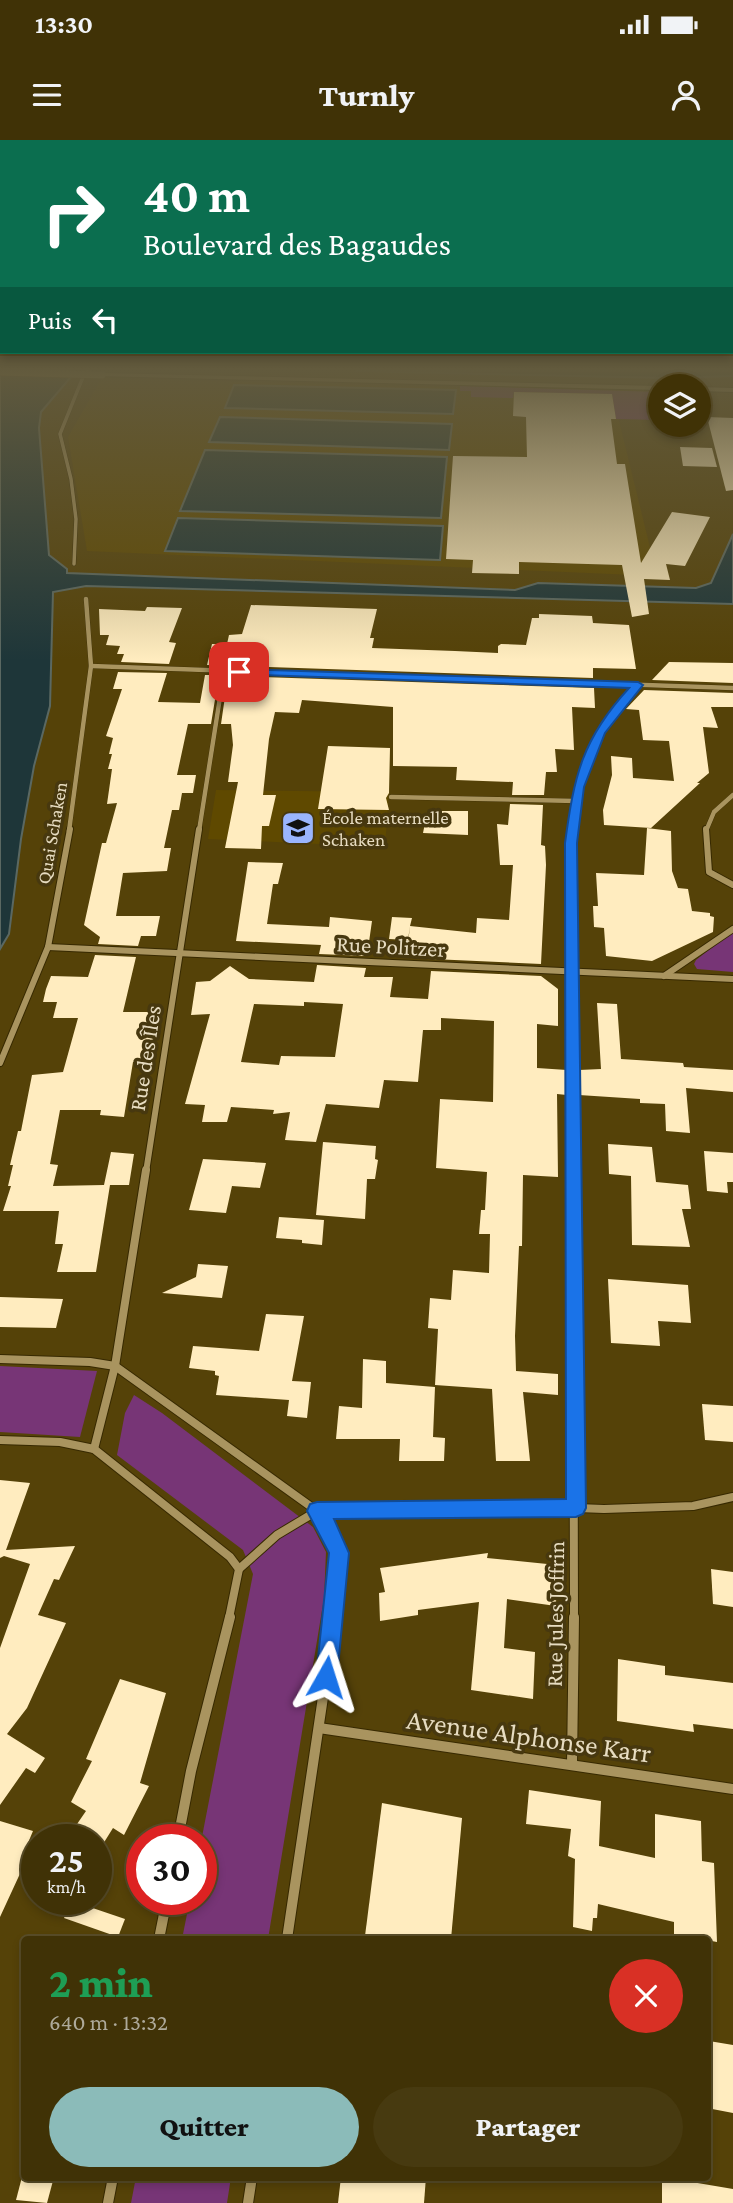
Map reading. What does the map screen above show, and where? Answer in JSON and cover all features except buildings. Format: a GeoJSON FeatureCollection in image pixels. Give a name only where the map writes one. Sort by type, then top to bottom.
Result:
{"type":"FeatureCollection","features":[{"type":"Feature","properties":{"kind":"street"},"geometry":{"type":"LineString","coordinates":[[68,467],[76,519],[74,564]]}},
{"type":"Feature","properties":{"kind":"street","name":"Quai Schaken"},"geometry":{"type":"LineString","coordinates":[[0,1063],[48,947],[75,800],[91,666],[86,599]]}},
{"type":"Feature","properties":{"kind":"street"},"geometry":{"type":"LineString","coordinates":[[91,666],[733,688]]}},
{"type":"Feature","properties":{"kind":"street","name":"Rue des Îles"},"geometry":{"type":"LineString","coordinates":[[94,1449],[115,1366],[224,672]]}},
{"type":"Feature","properties":{"kind":"street","name":"Rue Jules Joffrin"},"geometry":{"type":"LineString","coordinates":[[572,1764],[576,1508],[571,843],[578,787],[599,733],[613,712],[638,685]]}},
{"type":"Feature","properties":{"kind":"street"},"geometry":{"type":"LineString","coordinates":[[733,795],[716,807],[703,836],[709,872],[733,885]]}},
{"type":"Feature","properties":{"kind":"street"},"geometry":{"type":"LineString","coordinates":[[391,797],[577,801]]}},
{"type":"Feature","properties":{"kind":"street"},"geometry":{"type":"LineString","coordinates":[[663,976],[733,929]]}},
{"type":"Feature","properties":{"kind":"street","name":"Rue Politzer"},"geometry":{"type":"LineString","coordinates":[[48,947],[733,979]]}},
{"type":"Feature","properties":{"kind":"street"},"geometry":{"type":"LineString","coordinates":[[0,1359],[90,1362],[115,1366],[317,1511],[329,1529],[339,1553],[319,1728],[287,1936]]}},
{"type":"Feature","properties":{"kind":"street"},"geometry":{"type":"LineString","coordinates":[[0,1440],[60,1442],[94,1449],[230,1557],[239,1569],[238,1584],[191,1771],[181,1824]]}},
{"type":"Feature","properties":{"kind":"street"},"geometry":{"type":"LineString","coordinates":[[239,1569],[277,1535],[317,1511],[693,1506],[733,1497]]}},
{"type":"Feature","properties":{"kind":"street","name":"Avenue Alphonse Karr"},"geometry":{"type":"LineString","coordinates":[[319,1728],[733,1789]]}},
{"type":"Feature","properties":{"kind":"street"},"geometry":{"type":"LineString","coordinates":[[160,1936],[164,1915]]}},
{"type":"Feature","properties":{"kind":"street"},"geometry":{"type":"LineString","coordinates":[[108,2203],[112,2181]]}},
{"type":"Feature","properties":{"kind":"street"},"geometry":{"type":"LineString","coordinates":[[248,2203],[251,2181]]}},
{"type":"Feature","properties":{"kind":"shaded area"},"geometry":{"type":"Polygon","coordinates":[[[73,467],[630,467],[657,576],[87,551],[73,467]]]}},
{"type":"Feature","properties":{"kind":"shaded area","name":"École maternelle Schaken"},"geometry":{"type":"Polygon","coordinates":[[[216,790],[389,792],[385,847],[208,839],[216,790]]]}},
{"type":"Feature","properties":{"kind":"shaded area"},"geometry":{"type":"Polygon","coordinates":[[[733,931],[733,972],[697,969],[694,964],[696,960],[733,931]]]}},
{"type":"Feature","properties":{"kind":"shaded area"},"geometry":{"type":"Polygon","coordinates":[[[0,1366],[97,1371],[80,1437],[0,1432],[0,1366]]]}},
{"type":"Feature","properties":{"kind":"shaded area"},"geometry":{"type":"Polygon","coordinates":[[[134,1395],[162,1413],[313,1527],[326,1552],[324,1598],[268,1936],[183,1936],[187,1915],[217,1915],[217,1824],[204,1824],[253,1574],[243,1550],[117,1455],[125,1413],[134,1395]]]}},
{"type":"Feature","properties":{"kind":"shaded area"},"geometry":{"type":"Polygon","coordinates":[[[135,2181],[230,2181],[227,2203],[131,2203],[135,2181]]]}},
{"type":"Feature","properties":{"kind":"water"},"geometry":{"type":"Polygon","coordinates":[[[0,467],[42,467],[49,555],[67,569],[67,573],[515,590],[538,583],[696,588],[711,583],[733,534],[733,604],[86,586],[53,592],[50,706],[34,766],[21,839],[9,934],[0,949],[0,467]]]}},
{"type":"Feature","properties":{"kind":"water"},"geometry":{"type":"Polygon","coordinates":[[[198,467],[446,467],[441,518],[180,511],[198,467]]]}},
{"type":"Feature","properties":{"kind":"water"},"geometry":{"type":"Polygon","coordinates":[[[178,518],[443,526],[440,560],[165,551],[178,518]]]}},
{"type":"Feature","properties":{"kind":"place","name":"École maternelle Schaken"},"geometry":{"type":"Point","coordinates":[298,828]}},
{"type":"Feature","properties":{"kind":"route"},"geometry":{"type":"LineString","coordinates":[[239,672],[638,685],[613,712],[599,733],[578,787],[571,843],[576,1508],[317,1511],[329,1529],[339,1553],[326,1677]]}}]}
